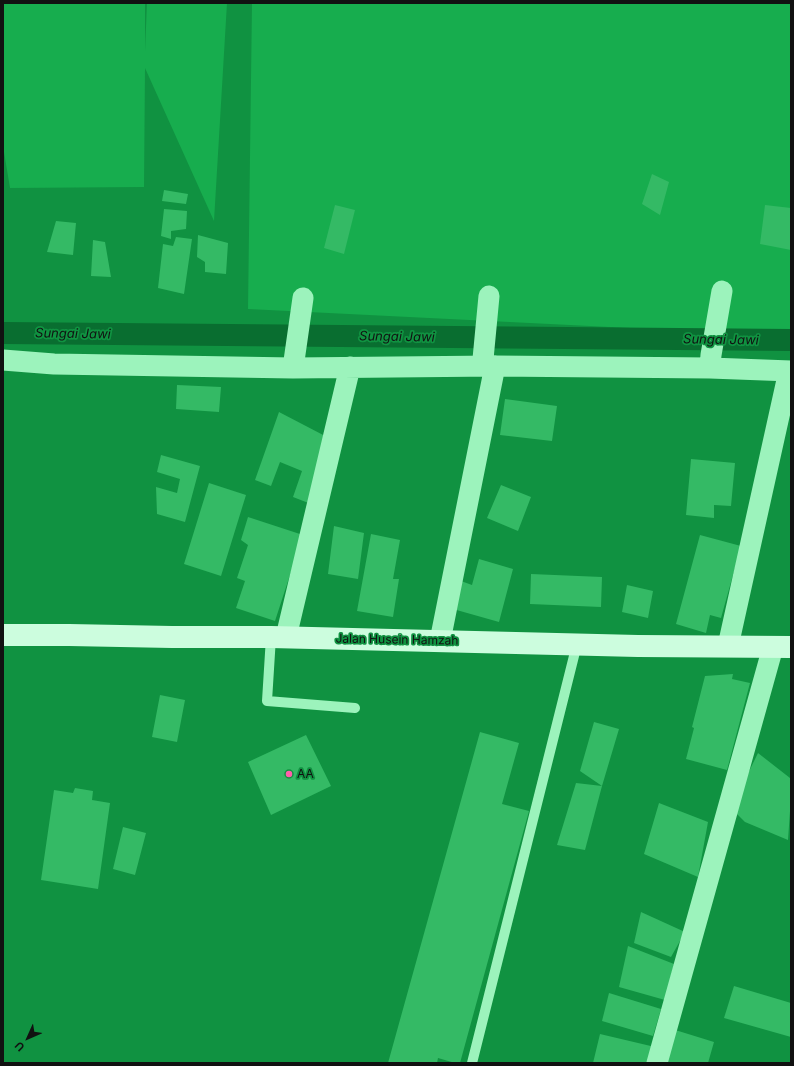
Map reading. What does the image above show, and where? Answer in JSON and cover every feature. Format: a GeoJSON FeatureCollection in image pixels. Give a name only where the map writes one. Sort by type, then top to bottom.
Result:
{"type":"FeatureCollection","features":[{"type":"Feature","properties":{"kind":"street"},"geometry":{"type":"LineString","coordinates":[[710,362],[722,291]]}},
{"type":"Feature","properties":{"kind":"street"},"geometry":{"type":"LineString","coordinates":[[440,641],[489,370],[487,317],[488,296]]}},
{"type":"Feature","properties":{"kind":"street"},"geometry":{"type":"LineString","coordinates":[[294,359],[302,307]]}},
{"type":"Feature","properties":{"kind":"street"},"geometry":{"type":"LineString","coordinates":[[3,360],[54,364],[294,359],[350,367],[489,370],[710,362],[790,371],[728,646]]}},
{"type":"Feature","properties":{"kind":"street"},"geometry":{"type":"LineString","coordinates":[[279,637],[350,367]]}},
{"type":"Feature","properties":{"kind":"street","name":"Jalan Husein Hamzah"},"geometry":{"type":"LineString","coordinates":[[3,635],[279,637],[782,647]]}},
{"type":"Feature","properties":{"kind":"street"},"geometry":{"type":"LineString","coordinates":[[657,1063],[782,647]]}},
{"type":"Feature","properties":{"kind":"lane"},"geometry":{"type":"LineString","coordinates":[[279,637],[267,701],[355,708]]}},
{"type":"Feature","properties":{"kind":"lane"},"geometry":{"type":"LineString","coordinates":[[472,1063],[577,644]]}},
{"type":"Feature","properties":{"kind":"green space"},"geometry":{"type":"Polygon","coordinates":[[[3,3],[145,3],[145,51],[147,3],[227,3],[214,221],[145,68],[144,187],[10,188],[3,146],[3,3]]]}},
{"type":"Feature","properties":{"kind":"green space"},"geometry":{"type":"Polygon","coordinates":[[[252,3],[791,3],[791,336],[248,309],[252,3]]]}},
{"type":"Feature","properties":{"kind":"building"},"geometry":{"type":"Polygon","coordinates":[[[652,174],[669,182],[660,215],[642,204],[652,174]]]}},
{"type":"Feature","properties":{"kind":"building"},"geometry":{"type":"Polygon","coordinates":[[[164,190],[188,194],[186,204],[162,201],[164,190]]]}},
{"type":"Feature","properties":{"kind":"building"},"geometry":{"type":"Polygon","coordinates":[[[335,205],[355,210],[344,254],[324,248],[335,205]]]}},
{"type":"Feature","properties":{"kind":"building"},"geometry":{"type":"Polygon","coordinates":[[[765,205],[791,208],[791,250],[760,244],[765,205]]]}},
{"type":"Feature","properties":{"kind":"building"},"geometry":{"type":"Polygon","coordinates":[[[164,209],[187,211],[186,229],[171,231],[171,239],[161,236],[164,209]]]}},
{"type":"Feature","properties":{"kind":"building"},"geometry":{"type":"Polygon","coordinates":[[[56,221],[76,223],[73,255],[47,252],[56,221]]]}},
{"type":"Feature","properties":{"kind":"building"},"geometry":{"type":"Polygon","coordinates":[[[198,235],[228,243],[226,274],[205,272],[205,262],[197,257],[198,235]]]}},
{"type":"Feature","properties":{"kind":"building"},"geometry":{"type":"Polygon","coordinates":[[[176,237],[192,239],[184,294],[158,288],[163,244],[173,246],[176,237]]]}},
{"type":"Feature","properties":{"kind":"building"},"geometry":{"type":"Polygon","coordinates":[[[93,240],[105,242],[111,277],[91,276],[93,240]]]}},
{"type":"Feature","properties":{"kind":"building"},"geometry":{"type":"Polygon","coordinates":[[[177,385],[221,387],[219,412],[176,409],[177,385]]]}},
{"type":"Feature","properties":{"kind":"building"},"geometry":{"type":"Polygon","coordinates":[[[505,399],[557,406],[552,441],[500,435],[505,399]]]}},
{"type":"Feature","properties":{"kind":"building"},"geometry":{"type":"Polygon","coordinates":[[[279,412],[327,437],[311,504],[293,497],[302,471],[280,462],[271,486],[255,480],[279,412]]]}},
{"type":"Feature","properties":{"kind":"building"},"geometry":{"type":"Polygon","coordinates":[[[161,455],[200,466],[185,522],[157,514],[156,487],[177,493],[180,479],[157,472],[161,455]]]}},
{"type":"Feature","properties":{"kind":"building"},"geometry":{"type":"Polygon","coordinates":[[[691,459],[735,463],[731,506],[714,505],[714,518],[686,515],[691,459]]]}},
{"type":"Feature","properties":{"kind":"building"},"geometry":{"type":"Polygon","coordinates":[[[209,483],[246,495],[221,576],[184,564],[209,483]]]}},
{"type":"Feature","properties":{"kind":"building"},"geometry":{"type":"Polygon","coordinates":[[[501,485],[531,497],[518,531],[487,518],[501,485]]]}},
{"type":"Feature","properties":{"kind":"building"},"geometry":{"type":"Polygon","coordinates":[[[248,517],[303,535],[275,621],[236,608],[245,581],[237,578],[248,545],[241,540],[248,517]]]}},
{"type":"Feature","properties":{"kind":"building"},"geometry":{"type":"Polygon","coordinates":[[[334,526],[364,533],[358,579],[328,574],[334,526]]]}},
{"type":"Feature","properties":{"kind":"building"},"geometry":{"type":"Polygon","coordinates":[[[371,534],[400,540],[393,579],[399,579],[393,617],[357,611],[371,534]]]}},
{"type":"Feature","properties":{"kind":"building"},"geometry":{"type":"Polygon","coordinates":[[[700,535],[741,546],[721,618],[710,615],[706,633],[676,624],[700,535]]]}},
{"type":"Feature","properties":{"kind":"building"},"geometry":{"type":"Polygon","coordinates":[[[479,559],[513,569],[499,622],[453,609],[461,581],[472,585],[479,559]]]}},
{"type":"Feature","properties":{"kind":"building"},"geometry":{"type":"Polygon","coordinates":[[[531,574],[602,577],[601,607],[530,604],[531,574]]]}},
{"type":"Feature","properties":{"kind":"building"},"geometry":{"type":"Polygon","coordinates":[[[627,585],[653,591],[648,618],[622,612],[627,585]]]}},
{"type":"Feature","properties":{"kind":"building"},"geometry":{"type":"Polygon","coordinates":[[[733,674],[732,679],[750,683],[727,770],[686,759],[694,728],[692,727],[705,676],[733,674]]]}},
{"type":"Feature","properties":{"kind":"building"},"geometry":{"type":"Polygon","coordinates":[[[160,695],[185,700],[177,742],[152,737],[160,695]]]}},
{"type":"Feature","properties":{"kind":"building"},"geometry":{"type":"Polygon","coordinates":[[[594,722],[619,729],[602,786],[580,771],[594,722]]]}},
{"type":"Feature","properties":{"kind":"building"},"geometry":{"type":"Polygon","coordinates":[[[480,732],[519,743],[502,804],[529,811],[460,1063],[438,1058],[437,1063],[388,1063],[480,732]]]}},
{"type":"Feature","properties":{"kind":"building","name":"AA"},"geometry":{"type":"Polygon","coordinates":[[[306,735],[331,786],[271,815],[248,762],[306,735]]]}},
{"type":"Feature","properties":{"kind":"building"},"geometry":{"type":"Polygon","coordinates":[[[758,753],[790,778],[791,797],[788,840],[745,822],[731,808],[758,753]]]}},
{"type":"Feature","properties":{"kind":"building"},"geometry":{"type":"Polygon","coordinates":[[[576,783],[602,786],[585,850],[557,845],[576,783]]]}},
{"type":"Feature","properties":{"kind":"building"},"geometry":{"type":"Polygon","coordinates":[[[75,788],[93,791],[92,800],[110,803],[98,889],[41,880],[54,790],[73,793],[75,788]]]}},
{"type":"Feature","properties":{"kind":"building"},"geometry":{"type":"Polygon","coordinates":[[[659,803],[708,822],[698,877],[644,854],[659,803]]]}},
{"type":"Feature","properties":{"kind":"building"},"geometry":{"type":"Polygon","coordinates":[[[123,827],[146,833],[135,875],[113,869],[123,827]]]}},
{"type":"Feature","properties":{"kind":"building"},"geometry":{"type":"Polygon","coordinates":[[[641,912],[685,932],[671,957],[634,943],[641,912]]]}},
{"type":"Feature","properties":{"kind":"building"},"geometry":{"type":"Polygon","coordinates":[[[628,946],[674,964],[665,1000],[619,987],[628,946]]]}},
{"type":"Feature","properties":{"kind":"building"},"geometry":{"type":"Polygon","coordinates":[[[734,986],[791,1003],[791,1037],[724,1018],[734,986]]]}},
{"type":"Feature","properties":{"kind":"building"},"geometry":{"type":"Polygon","coordinates":[[[609,993],[661,1009],[653,1036],[602,1021],[609,993]]]}},
{"type":"Feature","properties":{"kind":"building"},"geometry":{"type":"Polygon","coordinates":[[[672,1029],[714,1042],[708,1063],[667,1063],[672,1029]]]}},
{"type":"Feature","properties":{"kind":"building"},"geometry":{"type":"Polygon","coordinates":[[[600,1034],[655,1047],[651,1063],[593,1063],[600,1034]]]}},
{"type":"Feature","properties":{"kind":"waterway","name":"Sungai Jawi"},"geometry":{"type":"LineString","coordinates":[[3,333],[791,340]]}},
{"type":"Feature","properties":{"kind":"place","name":"AA"},"geometry":{"type":"Point","coordinates":[289,774]}}]}
